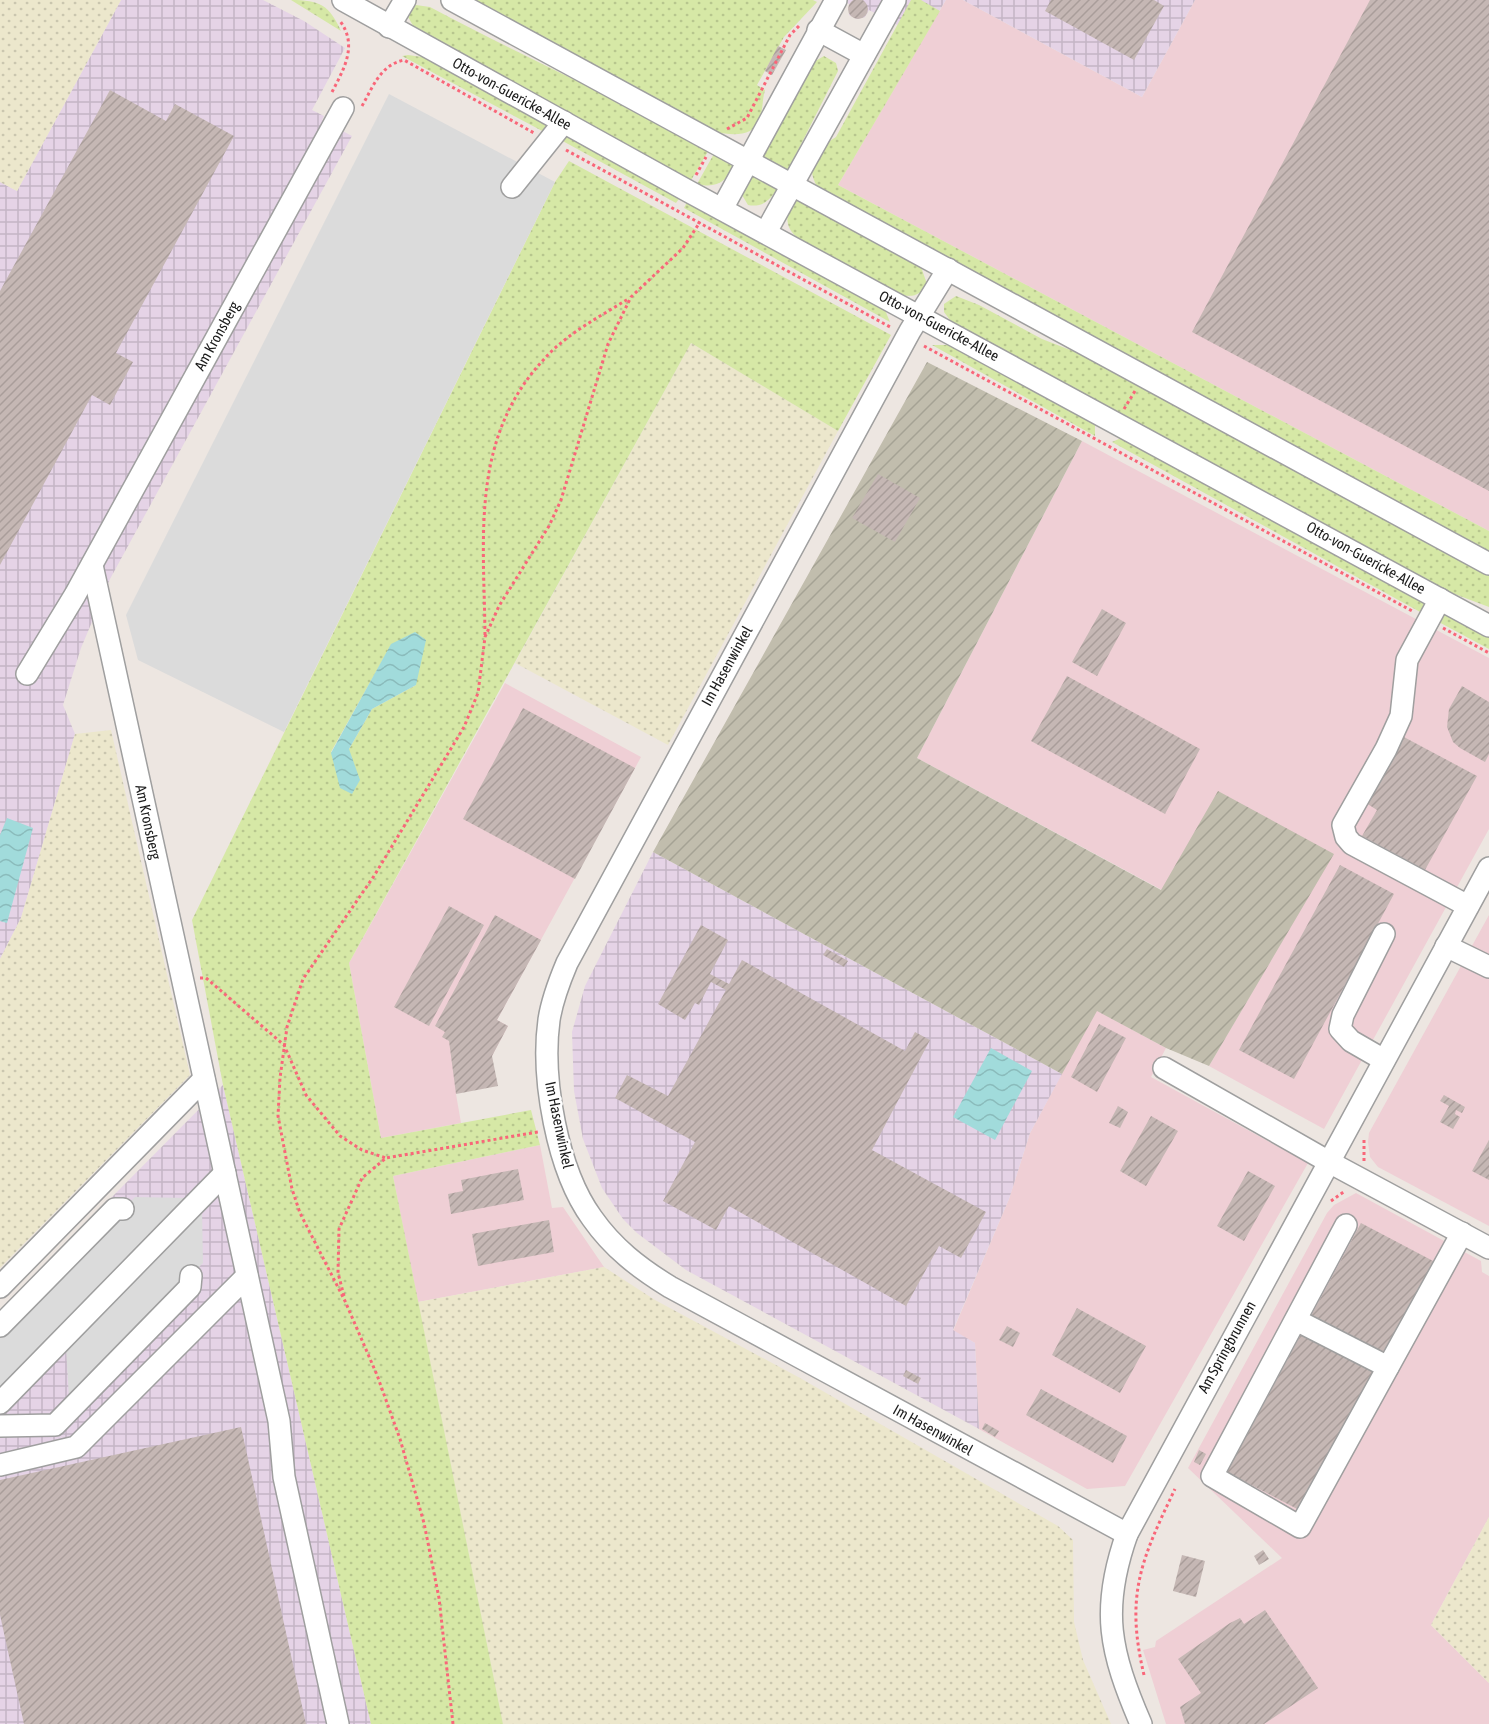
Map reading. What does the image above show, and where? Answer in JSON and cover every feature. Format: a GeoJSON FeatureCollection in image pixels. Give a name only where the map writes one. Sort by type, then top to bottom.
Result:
{"type":"FeatureCollection","features":[{"type":"Feature","properties":{"kind":"street"},"geometry":{"type":"LineString","coordinates":[[389,27],[405,0]]}},
{"type":"Feature","properties":{"kind":"street"},"geometry":{"type":"LineString","coordinates":[[452,0],[1489,564]]}},
{"type":"Feature","properties":{"kind":"street"},"geometry":{"type":"LineString","coordinates":[[722,209],[836,0]]}},
{"type":"Feature","properties":{"kind":"street"},"geometry":{"type":"LineString","coordinates":[[766,232],[895,0]]}},
{"type":"Feature","properties":{"kind":"street","name":"Otto-von-Guericke-Allee"},"geometry":{"type":"LineString","coordinates":[[339,7],[389,27],[1489,626]]}},
{"type":"Feature","properties":{"kind":"street"},"geometry":{"type":"LineString","coordinates":[[818,30],[864,55]]}},
{"type":"Feature","properties":{"kind":"street","name":"Am Kronsberg"},"geometry":{"type":"LineString","coordinates":[[27,674],[92,565],[343,108]]}},
{"type":"Feature","properties":{"kind":"street"},"geometry":{"type":"LineString","coordinates":[[512,187],[564,122]]}},
{"type":"Feature","properties":{"kind":"street","name":"Im Hasenwinkel"},"geometry":{"type":"LineString","coordinates":[[948,269],[919,315],[567,963],[554,995],[547,1035],[549,1083],[557,1129],[570,1176],[585,1208],[618,1249],[648,1273],[1127,1534]]}},
{"type":"Feature","properties":{"kind":"street","name":"Am Kronsberg"},"geometry":{"type":"LineString","coordinates":[[92,565],[279,1421],[284,1477],[338,1724]]}},
{"type":"Feature","properties":{"kind":"street"},"geometry":{"type":"LineString","coordinates":[[1440,599],[1407,660],[1401,716],[1386,749],[1343,825],[1343,832],[1352,844],[1468,906]]}},
{"type":"Feature","properties":{"kind":"street","name":"Am Springbrunnen"},"geometry":{"type":"LineString","coordinates":[[1141,1724],[1115,1655],[1110,1615],[1114,1578],[1127,1534],[1489,868]]}},
{"type":"Feature","properties":{"kind":"street"},"geometry":{"type":"LineString","coordinates":[[1384,934],[1343,1015],[1340,1029],[1351,1041],[1384,1060]]}},
{"type":"Feature","properties":{"kind":"street"},"geometry":{"type":"LineString","coordinates":[[1446,946],[1489,967]]}},
{"type":"Feature","properties":{"kind":"street"},"geometry":{"type":"LineString","coordinates":[[1164,1068],[1329,1162],[1489,1248]]}},
{"type":"Feature","properties":{"kind":"street"},"geometry":{"type":"LineString","coordinates":[[0,1287],[207,1089]]}},
{"type":"Feature","properties":{"kind":"street"},"geometry":{"type":"LineString","coordinates":[[0,1403],[225,1173]]}},
{"type":"Feature","properties":{"kind":"street"},"geometry":{"type":"LineString","coordinates":[[0,1326],[115,1209],[123,1209]]}},
{"type":"Feature","properties":{"kind":"street"},"geometry":{"type":"LineString","coordinates":[[1346,1224],[1212,1476],[1300,1527],[1462,1233]]}},
{"type":"Feature","properties":{"kind":"street"},"geometry":{"type":"LineString","coordinates":[[0,1426],[55,1425],[190,1287],[190,1276]]}},
{"type":"Feature","properties":{"kind":"street"},"geometry":{"type":"LineString","coordinates":[[0,1465],[76,1447],[247,1276]]}},
{"type":"Feature","properties":{"kind":"street"},"geometry":{"type":"LineString","coordinates":[[1296,1320],[1388,1367]]}},
{"type":"Feature","properties":{"kind":"path"},"geometry":{"type":"LineString","coordinates":[[339,7],[348,31],[349,47],[341,75],[328,101],[343,108]]}},
{"type":"Feature","properties":{"kind":"path"},"geometry":{"type":"LineString","coordinates":[[453,1724],[440,1598],[424,1523],[400,1439],[377,1375],[345,1301],[305,1223],[292,1189],[278,1116],[284,1045],[287,1027],[303,979],[374,876],[464,727],[478,693],[485,637],[483,507],[487,475],[498,436],[516,396],[546,356],[631,297],[683,248],[700,222]]}},
{"type":"Feature","properties":{"kind":"path"},"geometry":{"type":"LineString","coordinates":[[485,637],[499,606],[549,526],[561,500],[608,344],[631,297]]}},
{"type":"Feature","properties":{"kind":"path"},"geometry":{"type":"LineString","coordinates":[[1116,423],[1143,377]]}},
{"type":"Feature","properties":{"kind":"path"},"geometry":{"type":"LineString","coordinates":[[182,977],[206,978],[284,1045],[306,1095],[340,1136],[362,1150],[386,1158],[557,1129]]}},
{"type":"Feature","properties":{"kind":"path"},"geometry":{"type":"LineString","coordinates":[[345,1301],[338,1273],[339,1229],[362,1178],[386,1158]]}},
{"type":"Feature","properties":{"kind":"path"},"geometry":{"type":"LineString","coordinates":[[1146,1683],[1136,1624],[1136,1588],[1146,1552],[1164,1511]]}},
{"type":"Feature","properties":{"kind":"shaded area"},"geometry":{"type":"Polygon","coordinates":[[[0,0],[121,0],[17,191],[0,182],[0,0]]]}},
{"type":"Feature","properties":{"kind":"shaded area"},"geometry":{"type":"Polygon","coordinates":[[[121,0],[263,0],[304,21],[345,48],[312,110],[324,116],[322,120],[352,136],[110,579],[81,648],[63,705],[75,734],[21,918],[0,959],[0,182],[17,191],[121,0]]]}},
{"type":"Feature","properties":{"kind":"shaded area"},"geometry":{"type":"Polygon","coordinates":[[[842,0],[946,0],[922,38],[869,10],[865,17],[857,19],[849,15],[849,4],[842,0]]]}},
{"type":"Feature","properties":{"kind":"shaded area"},"geometry":{"type":"Polygon","coordinates":[[[946,0],[963,0],[1142,97],[1195,0],[1489,0],[1489,531],[838,185],[946,0]]]}},
{"type":"Feature","properties":{"kind":"shaded area"},"geometry":{"type":"Polygon","coordinates":[[[963,0],[1195,0],[1142,97],[963,0]]]}},
{"type":"Feature","properties":{"kind":"shaded area"},"geometry":{"type":"Polygon","coordinates":[[[389,94],[555,182],[284,732],[138,660],[126,615],[389,94]]]}},
{"type":"Feature","properties":{"kind":"shaded area"},"geometry":{"type":"Polygon","coordinates":[[[691,343],[838,431],[668,745],[515,663],[691,343]]]}},
{"type":"Feature","properties":{"kind":"shaded area"},"geometry":{"type":"Polygon","coordinates":[[[927,362],[1082,441],[917,758],[1161,890],[1218,791],[1334,854],[1209,1066],[1166,1048],[1097,1011],[1062,1074],[653,852],[927,362]]]}},
{"type":"Feature","properties":{"kind":"shaded area"},"geometry":{"type":"Polygon","coordinates":[[[1082,441],[1489,658],[1489,829],[1324,1129],[1209,1066],[1333,854],[1162,890],[917,758],[1082,441]]]}},
{"type":"Feature","properties":{"kind":"shaded area"},"geometry":{"type":"Polygon","coordinates":[[[505,683],[641,757],[497,1020],[508,1026],[492,1056],[456,1094],[461,1123],[381,1138],[349,963],[505,683]]]}},
{"type":"Feature","properties":{"kind":"shaded area"},"geometry":{"type":"Polygon","coordinates":[[[111,730],[190,1075],[0,1268],[0,959],[21,918],[75,734],[111,730]]]}},
{"type":"Feature","properties":{"kind":"shaded area"},"geometry":{"type":"Polygon","coordinates":[[[653,852],[1062,1074],[1030,1133],[1009,1199],[953,1330],[975,1343],[979,1429],[686,1270],[637,1233],[623,1219],[602,1188],[583,1139],[574,1091],[572,1032],[585,986],[653,852]]]}},
{"type":"Feature","properties":{"kind":"shaded area"},"geometry":{"type":"Polygon","coordinates":[[[1489,915],[1489,1226],[1378,1167],[1370,1157],[1368,1142],[1369,1133],[1489,915]]]}},
{"type":"Feature","properties":{"kind":"shaded area"},"geometry":{"type":"Polygon","coordinates":[[[1096,1010],[1166,1048],[1151,1077],[1308,1163],[1125,1486],[1087,1489],[979,1429],[975,1343],[953,1331],[1009,1199],[1030,1133],[1096,1010]]]}},
{"type":"Feature","properties":{"kind":"shaded area"},"geometry":{"type":"Polygon","coordinates":[[[223,1085],[371,1724],[0,1724],[0,1310],[223,1085]]]}},
{"type":"Feature","properties":{"kind":"shaded area"},"geometry":{"type":"Polygon","coordinates":[[[540,1145],[552,1208],[563,1207],[604,1267],[418,1302],[393,1176],[540,1145]]]}},
{"type":"Feature","properties":{"kind":"shaded area"},"geometry":{"type":"Polygon","coordinates":[[[1356,1193],[1481,1261],[1482,1272],[1489,1276],[1489,1517],[1431,1625],[1489,1683],[1489,1724],[1166,1724],[1143,1650],[1155,1647],[1156,1641],[1282,1558],[1188,1468],[1327,1213],[1334,1205],[1356,1193]]]}},
{"type":"Feature","properties":{"kind":"shaded area"},"geometry":{"type":"Polygon","coordinates":[[[135,1197],[188,1198],[0,1391],[0,1335],[135,1197]]]}},
{"type":"Feature","properties":{"kind":"shaded area"},"geometry":{"type":"Polygon","coordinates":[[[202,1210],[203,1263],[69,1398],[66,1348],[202,1210]]]}},
{"type":"Feature","properties":{"kind":"shaded area"},"geometry":{"type":"Polygon","coordinates":[[[604,1267],[655,1300],[800,1378],[1058,1526],[1073,1540],[1074,1622],[1083,1660],[1111,1724],[503,1724],[418,1302],[604,1267]]]}},
{"type":"Feature","properties":{"kind":"shaded area"},"geometry":{"type":"Polygon","coordinates":[[[1489,1517],[1489,1683],[1431,1625],[1489,1517]]]}},
{"type":"Feature","properties":{"kind":"green space"},"geometry":{"type":"Polygon","coordinates":[[[291,0],[309,1],[322,6],[332,15],[341,31],[291,0]]]}},
{"type":"Feature","properties":{"kind":"green space"},"geometry":{"type":"Polygon","coordinates":[[[469,0],[813,0],[817,2],[784,37],[757,85],[765,90],[761,116],[757,125],[741,134],[728,134],[716,132],[469,0]]]}},
{"type":"Feature","properties":{"kind":"green space"},"geometry":{"type":"Polygon","coordinates":[[[911,0],[921,0],[940,11],[838,185],[1489,531],[1489,555],[818,188],[812,172],[814,159],[822,147],[836,137],[911,0]]]}},
{"type":"Feature","properties":{"kind":"green space"},"geometry":{"type":"Polygon","coordinates":[[[416,5],[430,7],[710,148],[690,182],[415,29],[408,17],[410,8],[416,5]]]}},
{"type":"Feature","properties":{"kind":"green space"},"geometry":{"type":"Polygon","coordinates":[[[402,56],[422,57],[552,126],[546,133],[402,56]]]}},
{"type":"Feature","properties":{"kind":"green space"},"geometry":{"type":"Polygon","coordinates":[[[824,56],[836,63],[838,71],[787,172],[759,156],[812,63],[824,56]]]}},
{"type":"Feature","properties":{"kind":"green space"},"geometry":{"type":"Polygon","coordinates":[[[564,133],[681,196],[676,203],[559,139],[564,133]]]}},
{"type":"Feature","properties":{"kind":"green space"},"geometry":{"type":"Polygon","coordinates":[[[715,152],[736,164],[721,182],[710,185],[697,184],[715,152]]]}},
{"type":"Feature","properties":{"kind":"green space"},"geometry":{"type":"Polygon","coordinates":[[[569,161],[891,335],[838,431],[691,343],[349,963],[381,1138],[531,1110],[540,1145],[393,1176],[503,1724],[371,1724],[223,1085],[192,920],[555,182],[569,161]],[[391,645],[331,752],[349,749],[372,709],[416,685],[391,645]]]}},
{"type":"Feature","properties":{"kind":"green space"},"geometry":{"type":"Polygon","coordinates":[[[751,173],[778,187],[769,199],[753,206],[748,205],[742,195],[751,173]]]}},
{"type":"Feature","properties":{"kind":"green space"},"geometry":{"type":"Polygon","coordinates":[[[793,195],[920,264],[927,284],[915,295],[898,294],[799,239],[790,229],[787,219],[793,195]]]}},
{"type":"Feature","properties":{"kind":"green space"},"geometry":{"type":"Polygon","coordinates":[[[688,200],[877,303],[885,310],[890,322],[684,208],[688,200]]]}},
{"type":"Feature","properties":{"kind":"green space"},"geometry":{"type":"Polygon","coordinates":[[[956,296],[979,305],[1042,339],[1091,358],[1489,573],[1489,607],[1436,587],[953,324],[944,312],[944,304],[956,296]]]}},
{"type":"Feature","properties":{"kind":"green space"},"geometry":{"type":"Polygon","coordinates":[[[932,345],[952,345],[1095,423],[1095,436],[932,345]]]}},
{"type":"Feature","properties":{"kind":"green space"},"geometry":{"type":"Polygon","coordinates":[[[1121,438],[1426,602],[1422,613],[1112,442],[1121,438]]]}},
{"type":"Feature","properties":{"kind":"green space"},"geometry":{"type":"Polygon","coordinates":[[[1447,613],[1489,636],[1489,649],[1435,620],[1447,613]]]}},
{"type":"Feature","properties":{"kind":"water"},"geometry":{"type":"Polygon","coordinates":[[[415,632],[426,640],[416,685],[372,709],[349,749],[360,780],[352,794],[340,788],[331,753],[391,644],[415,632]]]}},
{"type":"Feature","properties":{"kind":"water"},"geometry":{"type":"Polygon","coordinates":[[[7,818],[33,828],[7,923],[0,921],[0,835],[7,818]]]}},
{"type":"Feature","properties":{"kind":"water"},"geometry":{"type":"Polygon","coordinates":[[[991,1048],[1032,1071],[995,1140],[953,1117],[991,1048]]]}},
{"type":"Feature","properties":{"kind":"building"},"geometry":{"type":"Polygon","coordinates":[[[858,-1],[865,2],[868,9],[865,16],[858,19],[851,16],[848,9],[851,2],[858,-1]]]}},
{"type":"Feature","properties":{"kind":"building"},"geometry":{"type":"Polygon","coordinates":[[[1051,0],[1154,0],[1164,6],[1134,60],[1045,11],[1051,0]]]}},
{"type":"Feature","properties":{"kind":"building"},"geometry":{"type":"Polygon","coordinates":[[[1370,0],[1489,0],[1489,491],[1192,332],[1370,0]]]}},
{"type":"Feature","properties":{"kind":"building"},"geometry":{"type":"Polygon","coordinates":[[[778,46],[786,50],[772,75],[765,71],[778,46]]]}},
{"type":"Feature","properties":{"kind":"building"},"geometry":{"type":"Polygon","coordinates":[[[110,90],[166,121],[175,104],[234,136],[116,353],[133,362],[110,405],[92,395],[0,565],[0,291],[110,90]]]}},
{"type":"Feature","properties":{"kind":"building"},"geometry":{"type":"Polygon","coordinates":[[[878,474],[920,498],[895,542],[852,518],[878,474]]]}},
{"type":"Feature","properties":{"kind":"building"},"geometry":{"type":"Polygon","coordinates":[[[1102,609],[1126,623],[1097,676],[1072,662],[1102,609]]]}},
{"type":"Feature","properties":{"kind":"building"},"geometry":{"type":"Polygon","coordinates":[[[1067,676],[1200,749],[1165,814],[1031,741],[1067,676]]]}},
{"type":"Feature","properties":{"kind":"building"},"geometry":{"type":"Polygon","coordinates":[[[1462,686],[1489,702],[1489,754],[1485,762],[1453,742],[1447,727],[1449,709],[1462,686]]]}},
{"type":"Feature","properties":{"kind":"building"},"geometry":{"type":"Polygon","coordinates":[[[523,708],[635,768],[575,879],[463,819],[523,708]]]}},
{"type":"Feature","properties":{"kind":"building"},"geometry":{"type":"Polygon","coordinates":[[[1402,736],[1477,776],[1425,870],[1362,836],[1377,810],[1366,803],[1402,736]]]}},
{"type":"Feature","properties":{"kind":"building"},"geometry":{"type":"Polygon","coordinates":[[[1340,865],[1394,894],[1294,1079],[1239,1050],[1340,865]]]}},
{"type":"Feature","properties":{"kind":"building"},"geometry":{"type":"Polygon","coordinates":[[[449,906],[484,925],[429,1026],[394,1007],[449,906]]]}},
{"type":"Feature","properties":{"kind":"building"},"geometry":{"type":"Polygon","coordinates":[[[495,915],[541,940],[497,1020],[508,1026],[492,1056],[498,1086],[456,1094],[449,1041],[442,1037],[445,1032],[435,1026],[495,915]]]}},
{"type":"Feature","properties":{"kind":"building"},"geometry":{"type":"Polygon","coordinates":[[[701,925],[728,940],[710,974],[729,984],[742,960],[905,1051],[915,1032],[930,1040],[872,1150],[986,1212],[961,1258],[939,1246],[906,1306],[729,1206],[716,1230],[663,1201],[695,1142],[615,1098],[627,1075],[668,1096],[726,990],[711,982],[699,1005],[695,1003],[685,1020],[658,1004],[701,925]]]}},
{"type":"Feature","properties":{"kind":"building"},"geometry":{"type":"Polygon","coordinates":[[[827,949],[848,961],[844,967],[823,955],[827,949]]]}},
{"type":"Feature","properties":{"kind":"building"},"geometry":{"type":"Polygon","coordinates":[[[1099,1024],[1126,1038],[1097,1092],[1071,1077],[1099,1024]]]}},
{"type":"Feature","properties":{"kind":"building"},"geometry":{"type":"Polygon","coordinates":[[[1444,1095],[1465,1107],[1462,1113],[1456,1110],[1455,1114],[1460,1117],[1453,1129],[1440,1122],[1449,1106],[1440,1101],[1444,1095]]]}},
{"type":"Feature","properties":{"kind":"building"},"geometry":{"type":"Polygon","coordinates":[[[1118,1106],[1128,1112],[1120,1128],[1109,1123],[1118,1106]]]}},
{"type":"Feature","properties":{"kind":"building"},"geometry":{"type":"Polygon","coordinates":[[[1151,1116],[1178,1131],[1146,1186],[1120,1171],[1151,1116]]]}},
{"type":"Feature","properties":{"kind":"building"},"geometry":{"type":"Polygon","coordinates":[[[1489,1140],[1489,1180],[1472,1171],[1489,1140]]]}},
{"type":"Feature","properties":{"kind":"building"},"geometry":{"type":"Polygon","coordinates":[[[518,1169],[524,1200],[451,1214],[448,1194],[463,1191],[461,1180],[518,1169]]]}},
{"type":"Feature","properties":{"kind":"building"},"geometry":{"type":"Polygon","coordinates":[[[1248,1171],[1275,1186],[1244,1241],[1217,1226],[1248,1171]]]}},
{"type":"Feature","properties":{"kind":"building"},"geometry":{"type":"Polygon","coordinates":[[[549,1220],[554,1252],[478,1266],[472,1234],[549,1220]]]}},
{"type":"Feature","properties":{"kind":"building"},"geometry":{"type":"Polygon","coordinates":[[[1361,1223],[1435,1262],[1301,1511],[1227,1472],[1361,1223]]]}},
{"type":"Feature","properties":{"kind":"building"},"geometry":{"type":"Polygon","coordinates":[[[1077,1308],[1146,1346],[1120,1393],[1052,1355],[1077,1308]]]}},
{"type":"Feature","properties":{"kind":"building"},"geometry":{"type":"Polygon","coordinates":[[[1007,1326],[1020,1333],[1013,1347],[999,1340],[1007,1326]]]}},
{"type":"Feature","properties":{"kind":"building"},"geometry":{"type":"Polygon","coordinates":[[[906,1370],[921,1378],[918,1384],[903,1376],[906,1370]]]}},
{"type":"Feature","properties":{"kind":"building"},"geometry":{"type":"Polygon","coordinates":[[[1041,1389],[1127,1436],[1113,1463],[1026,1415],[1041,1389]]]}},
{"type":"Feature","properties":{"kind":"building"},"geometry":{"type":"Polygon","coordinates":[[[985,1423],[999,1431],[995,1437],[982,1429],[985,1423]]]}},
{"type":"Feature","properties":{"kind":"building"},"geometry":{"type":"Polygon","coordinates":[[[241,1427],[306,1724],[24,1724],[0,1615],[0,1480],[241,1427]]]}},
{"type":"Feature","properties":{"kind":"building"},"geometry":{"type":"Polygon","coordinates":[[[1199,1450],[1206,1454],[1200,1465],[1194,1462],[1199,1450]]]}},
{"type":"Feature","properties":{"kind":"building"},"geometry":{"type":"Polygon","coordinates":[[[1263,1550],[1269,1559],[1259,1565],[1254,1556],[1263,1550]]]}},
{"type":"Feature","properties":{"kind":"building"},"geometry":{"type":"Polygon","coordinates":[[[1182,1555],[1205,1561],[1196,1597],[1173,1591],[1182,1555]]]}},
{"type":"Feature","properties":{"kind":"building"},"geometry":{"type":"Polygon","coordinates":[[[1265,1610],[1318,1688],[1264,1724],[1185,1724],[1180,1707],[1201,1693],[1178,1659],[1230,1623],[1240,1618],[1244,1624],[1265,1610]]]}}]}
